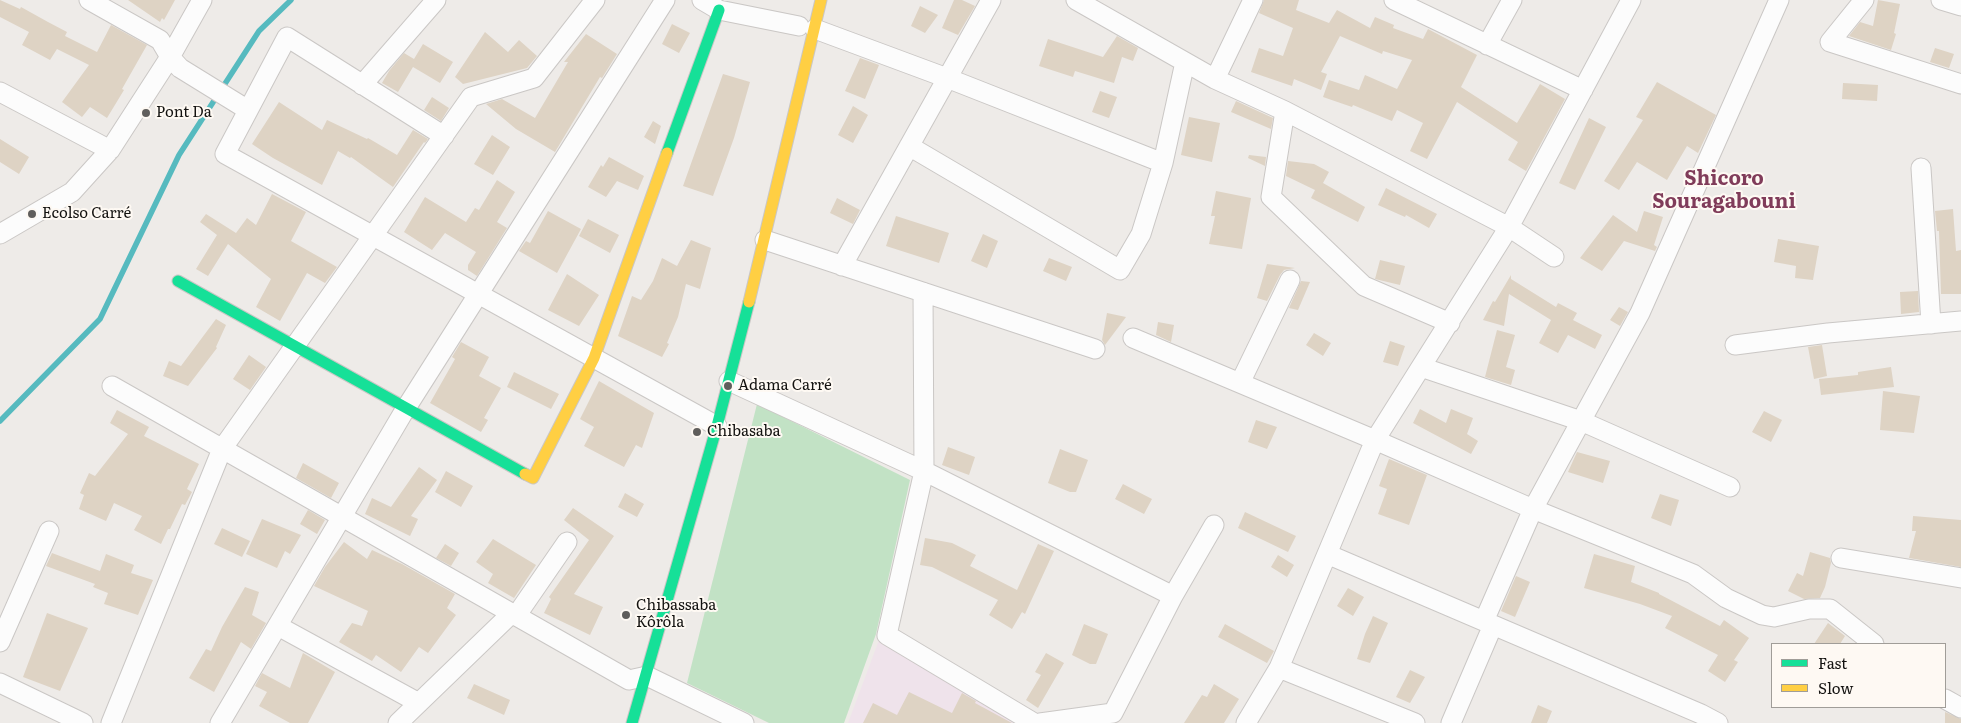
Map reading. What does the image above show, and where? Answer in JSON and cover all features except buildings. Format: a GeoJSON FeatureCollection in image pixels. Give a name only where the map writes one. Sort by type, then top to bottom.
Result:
{"type":"FeatureCollection","features":[{"type":"Feature","properties":{"kind":"street"},"geometry":{"type":"LineString","coordinates":[[89,0],[160,40],[170,57],[180,68],[243,107]]}},
{"type":"Feature","properties":{"kind":"street"},"geometry":{"type":"LineString","coordinates":[[0,234],[72,192],[110,150],[170,57],[202,0]]}},
{"type":"Feature","properties":{"kind":"street"},"geometry":{"type":"LineString","coordinates":[[362,85],[436,0]]}},
{"type":"Feature","properties":{"kind":"street"},"geometry":{"type":"LineString","coordinates":[[110,723],[222,449],[471,97],[534,78],[595,0]]}},
{"type":"Feature","properties":{"kind":"street"},"geometry":{"type":"LineString","coordinates":[[220,723],[406,408],[665,0]]}},
{"type":"Feature","properties":{"kind":"street"},"geometry":{"type":"LineString","coordinates":[[702,0],[719,10],[803,27],[947,78],[1163,163]]}},
{"type":"Feature","properties":{"kind":"street"},"geometry":{"type":"LineString","coordinates":[[632,723],[634,679],[707,420],[729,381],[765,240],[803,27],[821,0]]}},
{"type":"Feature","properties":{"kind":"street"},"geometry":{"type":"LineString","coordinates":[[842,266],[991,0]]}},
{"type":"Feature","properties":{"kind":"street"},"geometry":{"type":"LineString","coordinates":[[1076,0],[1215,79],[1285,111],[1509,228],[1554,257]]}},
{"type":"Feature","properties":{"kind":"street"},"geometry":{"type":"LineString","coordinates":[[1215,79],[1253,0]]}},
{"type":"Feature","properties":{"kind":"street"},"geometry":{"type":"LineString","coordinates":[[1394,0],[1584,90]]}},
{"type":"Feature","properties":{"kind":"street"},"geometry":{"type":"LineString","coordinates":[[1487,45],[1512,0]]}},
{"type":"Feature","properties":{"kind":"street"},"geometry":{"type":"LineString","coordinates":[[1246,723],[1279,668],[1375,440],[1509,228],[1632,0]]}},
{"type":"Feature","properties":{"kind":"street"},"geometry":{"type":"LineString","coordinates":[[1451,723],[1533,509],[1640,313],[1780,0]]}},
{"type":"Feature","properties":{"kind":"street"},"geometry":{"type":"LineString","coordinates":[[1864,0],[1830,42],[1961,84]]}},
{"type":"Feature","properties":{"kind":"street"},"geometry":{"type":"LineString","coordinates":[[1941,0],[1961,6]]}},
{"type":"Feature","properties":{"kind":"street"},"geometry":{"type":"LineString","coordinates":[[178,281],[533,478],[594,358],[719,10]]}},
{"type":"Feature","properties":{"kind":"street"},"geometry":{"type":"LineString","coordinates":[[444,136],[287,37],[243,107],[224,154],[707,420]]}},
{"type":"Feature","properties":{"kind":"street"},"geometry":{"type":"LineString","coordinates":[[909,146],[1120,270],[1141,234],[1163,163],[1186,62]]}},
{"type":"Feature","properties":{"kind":"street"},"geometry":{"type":"LineString","coordinates":[[0,92],[110,150]]}},
{"type":"Feature","properties":{"kind":"street"},"geometry":{"type":"LineString","coordinates":[[1285,111],[1272,197],[1364,286],[1450,323]]}},
{"type":"Feature","properties":{"kind":"street"},"geometry":{"type":"LineString","coordinates":[[1921,168],[1931,324]]}},
{"type":"Feature","properties":{"kind":"street"},"geometry":{"type":"LineString","coordinates":[[765,240],[1095,349]]}},
{"type":"Feature","properties":{"kind":"street"},"geometry":{"type":"LineString","coordinates":[[1240,384],[1290,280]]}},
{"type":"Feature","properties":{"kind":"street"},"geometry":{"type":"LineString","coordinates":[[923,292],[924,471],[887,635],[1034,723]]}},
{"type":"Feature","properties":{"kind":"street"},"geometry":{"type":"LineString","coordinates":[[1735,345],[1828,333],[1961,321]]}},
{"type":"Feature","properties":{"kind":"street"},"geometry":{"type":"LineString","coordinates":[[1133,338],[1533,509],[1692,574],[1726,598],[1762,615],[1774,617],[1808,609],[1830,609],[1873,643]]}},
{"type":"Feature","properties":{"kind":"street"},"geometry":{"type":"LineString","coordinates":[[1421,367],[1581,421],[1730,486]]}},
{"type":"Feature","properties":{"kind":"street"},"geometry":{"type":"LineString","coordinates":[[729,381],[924,471],[1173,596]]}},
{"type":"Feature","properties":{"kind":"street"},"geometry":{"type":"LineString","coordinates":[[112,386],[514,615],[634,679],[744,723]]}},
{"type":"Feature","properties":{"kind":"street"},"geometry":{"type":"LineString","coordinates":[[1040,723],[1113,713],[1173,596],[1214,525]]}},
{"type":"Feature","properties":{"kind":"street"},"geometry":{"type":"LineString","coordinates":[[0,642],[49,530]]}},
{"type":"Feature","properties":{"kind":"street"},"geometry":{"type":"LineString","coordinates":[[398,723],[514,615],[567,542]]}},
{"type":"Feature","properties":{"kind":"street"},"geometry":{"type":"LineString","coordinates":[[1327,554],[1701,714],[1718,723]]}},
{"type":"Feature","properties":{"kind":"street"},"geometry":{"type":"LineString","coordinates":[[1841,558],[1961,578]]}},
{"type":"Feature","properties":{"kind":"street"},"geometry":{"type":"LineString","coordinates":[[278,626],[419,703]]}},
{"type":"Feature","properties":{"kind":"street"},"geometry":{"type":"LineString","coordinates":[[1279,668],[1415,723]]}},
{"type":"Feature","properties":{"kind":"street"},"geometry":{"type":"LineString","coordinates":[[0,683],[83,723]]}},
{"type":"Feature","properties":{"kind":"street"},"geometry":{"type":"LineString","coordinates":[[1946,700],[1961,708]]}},
{"type":"Feature","properties":{"kind":"shaded area"},"geometry":{"type":"Polygon","coordinates":[[[879,640],[1016,723],[848,723],[879,640]]]}},
{"type":"Feature","properties":{"kind":"green space"},"geometry":{"type":"Polygon","coordinates":[[[757,404],[910,480],[876,634],[844,723],[769,723],[687,683],[757,404]]]}},
{"type":"Feature","properties":{"kind":"waterway"},"geometry":{"type":"LineString","coordinates":[[0,421],[100,319],[179,155],[259,31],[291,0]]}},
{"type":"Feature","properties":{"kind":"traffic: fast"},"geometry":{"type":"LineString","coordinates":[[667,153],[719,10]]}},
{"type":"Feature","properties":{"kind":"traffic: fast"},"geometry":{"type":"LineString","coordinates":[[178,281],[525,474]]}},
{"type":"Feature","properties":{"kind":"traffic: fast"},"geometry":{"type":"LineString","coordinates":[[632,723],[717,426],[749,302]]}},
{"type":"Feature","properties":{"kind":"traffic: slow"},"geometry":{"type":"LineString","coordinates":[[749,302],[821,0]]}},
{"type":"Feature","properties":{"kind":"traffic: slow"},"geometry":{"type":"LineString","coordinates":[[525,474],[533,478],[594,358],[667,153]]}},
{"type":"Feature","properties":{"kind":"place","name":"Pont Da"},"geometry":{"type":"Point","coordinates":[146,113]}},
{"type":"Feature","properties":{"kind":"place","name":"Ecolso Carré"},"geometry":{"type":"Point","coordinates":[32,214]}},
{"type":"Feature","properties":{"kind":"place","name":"Adama Carré"},"geometry":{"type":"Point","coordinates":[728,386]}},
{"type":"Feature","properties":{"kind":"place","name":"Chibasaba"},"geometry":{"type":"Point","coordinates":[697,432]}},
{"type":"Feature","properties":{"kind":"place","name":"Chibassaba Kôrôla"},"geometry":{"type":"Point","coordinates":[626,615]}},
{"type":"Feature","properties":{"kind":"district","name":"Shicoro Souragabouni"},"geometry":{"type":"Point","coordinates":[1724,190]}}]}
